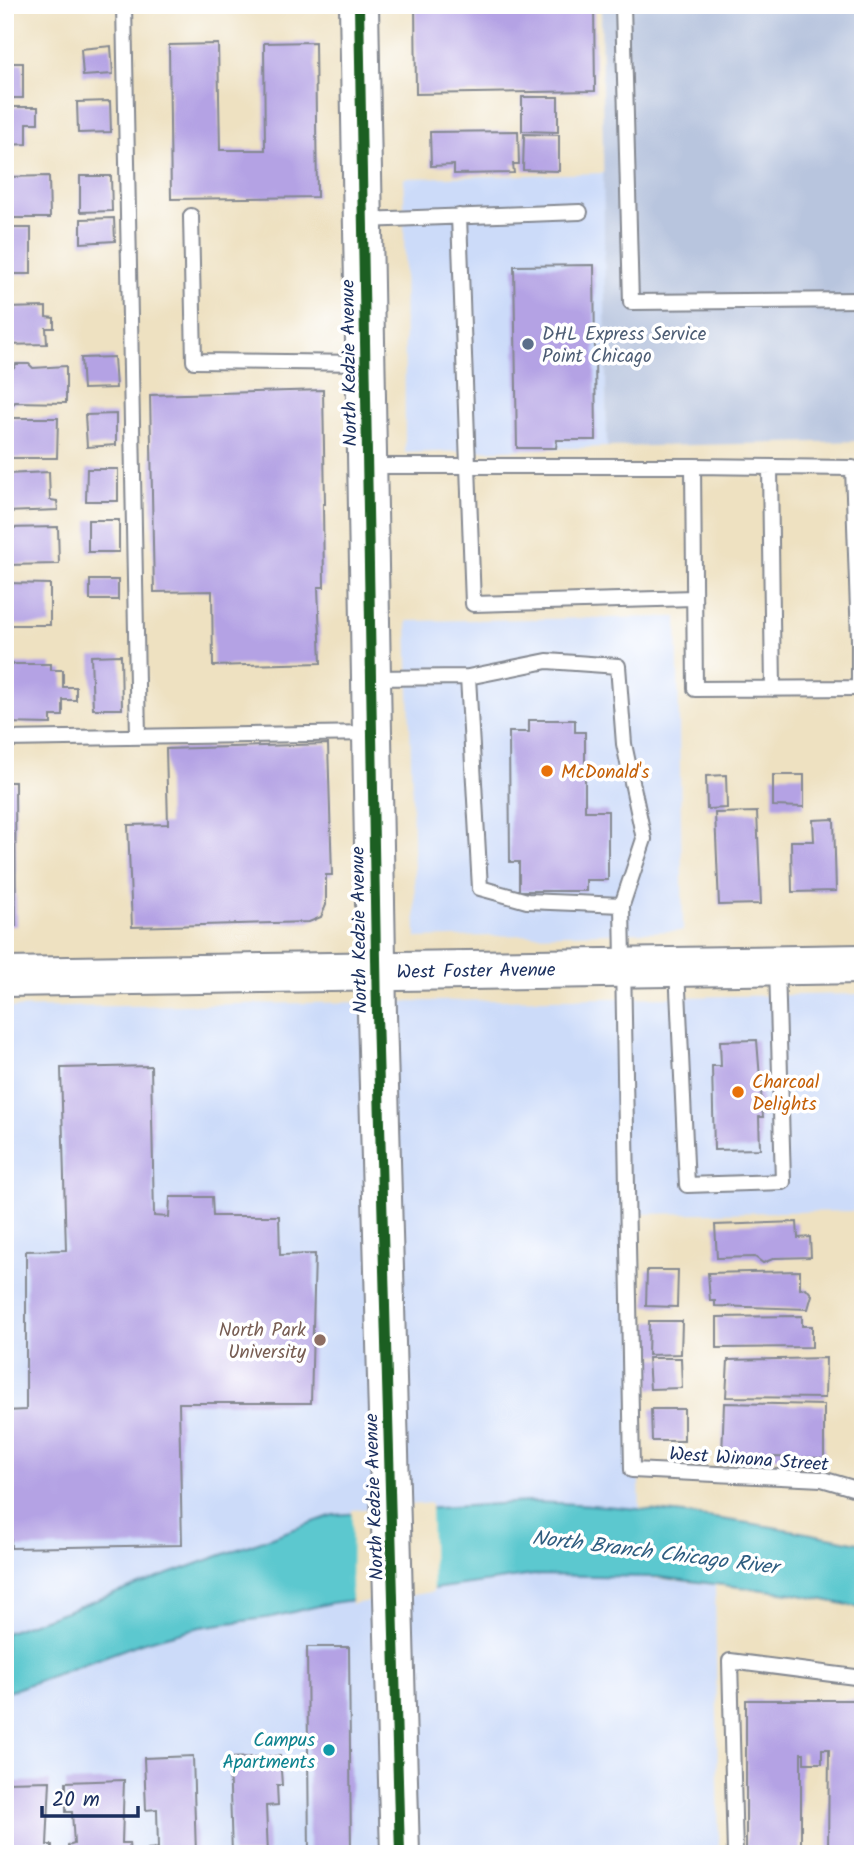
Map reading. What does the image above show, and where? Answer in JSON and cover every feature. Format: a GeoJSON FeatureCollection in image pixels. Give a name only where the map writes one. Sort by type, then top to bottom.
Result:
{"type":"FeatureCollection","features":[{"type":"Feature","properties":{"kind":"main road","name":"North Kedzie Avenue"},"geometry":{"type":"LineString","coordinates":[[359,5],[376,971],[400,1854]]}},
{"type":"Feature","properties":{"kind":"main road","name":"West Foster Avenue"},"geometry":{"type":"LineString","coordinates":[[5,977],[863,964]]}},
{"type":"Feature","properties":{"kind":"lane"},"geometry":{"type":"LineString","coordinates":[[124,5],[138,737]]}},
{"type":"Feature","properties":{"kind":"lane"},"geometry":{"type":"LineString","coordinates":[[623,5],[631,302],[863,300]]}},
{"type":"Feature","properties":{"kind":"lane"},"geometry":{"type":"LineString","coordinates":[[362,220],[580,212]]}},
{"type":"Feature","properties":{"kind":"lane"},"geometry":{"type":"LineString","coordinates":[[191,216],[194,361],[365,363]]}},
{"type":"Feature","properties":{"kind":"lane"},"geometry":{"type":"LineString","coordinates":[[460,216],[473,604],[694,598]]}},
{"type":"Feature","properties":{"kind":"lane"},"geometry":{"type":"LineString","coordinates":[[367,466],[469,465],[693,466],[853,468],[861,640],[859,688],[695,690],[693,466]]}},
{"type":"Feature","properties":{"kind":"lane"},"geometry":{"type":"LineString","coordinates":[[770,467],[774,690]]}},
{"type":"Feature","properties":{"kind":"lane"},"geometry":{"type":"LineString","coordinates":[[371,678],[468,677],[547,661],[618,666],[624,744],[644,839],[622,905],[624,967]]}},
{"type":"Feature","properties":{"kind":"lane"},"geometry":{"type":"LineString","coordinates":[[468,677],[480,888],[527,901],[622,905]]}},
{"type":"Feature","properties":{"kind":"lane"},"geometry":{"type":"LineString","coordinates":[[5,739],[372,733]]}},
{"type":"Feature","properties":{"kind":"lane"},"geometry":{"type":"LineString","coordinates":[[677,967],[687,1185],[783,1182],[777,965]]}},
{"type":"Feature","properties":{"kind":"lane","name":"West Winona Street"},"geometry":{"type":"LineString","coordinates":[[624,967],[632,1470],[822,1479],[863,1491]]}},
{"type":"Feature","properties":{"kind":"lane"},"geometry":{"type":"LineString","coordinates":[[735,1854],[730,1661],[863,1678]]}},
{"type":"Feature","properties":{"kind":"shaded area"},"geometry":{"type":"Polygon","coordinates":[[[601,5],[863,5],[863,441],[607,447],[601,5]]]}},
{"type":"Feature","properties":{"kind":"shaded area"},"geometry":{"type":"Polygon","coordinates":[[[605,173],[607,447],[405,453],[404,178],[605,173]]]}},
{"type":"Feature","properties":{"kind":"shaded area"},"geometry":{"type":"Polygon","coordinates":[[[677,617],[683,931],[416,938],[407,621],[677,617]]]}},
{"type":"Feature","properties":{"kind":"shaded area","name":"North Park University"},"geometry":{"type":"Polygon","coordinates":[[[863,994],[863,1211],[631,1214],[642,1577],[715,1585],[719,1854],[5,1854],[5,1008],[863,994]]]}},
{"type":"Feature","properties":{"kind":"water","name":"North Branch Chicago River"},"geometry":{"type":"Polygon","coordinates":[[[528,1502],[696,1516],[863,1544],[863,1608],[790,1593],[657,1577],[534,1575],[331,1603],[272,1617],[200,1627],[144,1642],[5,1693],[5,1633],[333,1515],[528,1502]]]}},
{"type":"Feature","properties":{"kind":"pier"},"geometry":{"type":"Polygon","coordinates":[[[431,1503],[433,1592],[351,1604],[352,1510],[431,1503]]]}},
{"type":"Feature","properties":{"kind":"building"},"geometry":{"type":"Polygon","coordinates":[[[415,5],[594,5],[595,91],[416,94],[415,5]]]}},
{"type":"Feature","properties":{"kind":"building"},"geometry":{"type":"Polygon","coordinates":[[[315,42],[317,197],[171,199],[169,45],[218,44],[220,150],[265,150],[264,43],[315,42]]]}},
{"type":"Feature","properties":{"kind":"building"},"geometry":{"type":"Polygon","coordinates":[[[111,46],[113,74],[83,76],[81,49],[111,46]]]}},
{"type":"Feature","properties":{"kind":"building"},"geometry":{"type":"Polygon","coordinates":[[[5,63],[23,63],[23,98],[5,98],[5,63]]]}},
{"type":"Feature","properties":{"kind":"building"},"geometry":{"type":"Polygon","coordinates":[[[522,97],[558,97],[558,132],[522,131],[522,97]]]}},
{"type":"Feature","properties":{"kind":"building"},"geometry":{"type":"Polygon","coordinates":[[[110,101],[111,132],[78,133],[77,102],[110,101]]]}},
{"type":"Feature","properties":{"kind":"building"},"geometry":{"type":"Polygon","coordinates":[[[5,107],[38,107],[38,123],[27,123],[27,144],[5,145],[5,107]]]}},
{"type":"Feature","properties":{"kind":"building"},"geometry":{"type":"Polygon","coordinates":[[[518,131],[519,164],[513,164],[514,173],[454,174],[454,165],[431,166],[430,132],[518,131]]]}},
{"type":"Feature","properties":{"kind":"building"},"geometry":{"type":"Polygon","coordinates":[[[524,134],[559,135],[559,171],[523,170],[524,134]]]}},
{"type":"Feature","properties":{"kind":"building"},"geometry":{"type":"Polygon","coordinates":[[[49,176],[50,218],[5,218],[5,177],[49,176]]]}},
{"type":"Feature","properties":{"kind":"building"},"geometry":{"type":"Polygon","coordinates":[[[80,176],[111,176],[112,211],[80,212],[80,176]]]}},
{"type":"Feature","properties":{"kind":"building"},"geometry":{"type":"Polygon","coordinates":[[[114,218],[115,241],[81,243],[81,219],[114,218]]]}},
{"type":"Feature","properties":{"kind":"building"},"geometry":{"type":"Polygon","coordinates":[[[5,228],[31,228],[31,274],[5,274],[5,228]]]}},
{"type":"Feature","properties":{"kind":"building"},"geometry":{"type":"Polygon","coordinates":[[[594,265],[596,440],[557,440],[556,448],[517,448],[514,266],[594,265]]]}},
{"type":"Feature","properties":{"kind":"building"},"geometry":{"type":"Polygon","coordinates":[[[46,307],[46,317],[54,318],[54,328],[46,328],[47,344],[5,345],[5,308],[46,307]]]}},
{"type":"Feature","properties":{"kind":"building"},"geometry":{"type":"Polygon","coordinates":[[[114,357],[116,388],[83,389],[81,358],[114,357]]]}},
{"type":"Feature","properties":{"kind":"building"},"geometry":{"type":"Polygon","coordinates":[[[16,364],[29,364],[33,368],[66,366],[66,403],[15,402],[11,407],[5,408],[5,368],[14,368],[16,364]]]}},
{"type":"Feature","properties":{"kind":"building"},"geometry":{"type":"Polygon","coordinates":[[[323,390],[324,587],[318,587],[321,663],[213,666],[212,591],[154,592],[150,395],[323,390]]]}},
{"type":"Feature","properties":{"kind":"building"},"geometry":{"type":"Polygon","coordinates":[[[116,414],[116,445],[87,447],[85,415],[116,414]]]}},
{"type":"Feature","properties":{"kind":"building"},"geometry":{"type":"Polygon","coordinates":[[[5,418],[58,418],[57,458],[5,458],[5,418]]]}},
{"type":"Feature","properties":{"kind":"building"},"geometry":{"type":"Polygon","coordinates":[[[87,469],[118,469],[118,501],[86,501],[87,469]]]}},
{"type":"Feature","properties":{"kind":"building"},"geometry":{"type":"Polygon","coordinates":[[[49,472],[50,500],[57,501],[58,510],[5,512],[5,474],[49,472]]]}},
{"type":"Feature","properties":{"kind":"building"},"geometry":{"type":"Polygon","coordinates":[[[88,520],[119,520],[119,552],[88,552],[88,520]]]}},
{"type":"Feature","properties":{"kind":"building"},"geometry":{"type":"Polygon","coordinates":[[[58,527],[59,564],[5,565],[5,528],[58,527]]]}},
{"type":"Feature","properties":{"kind":"building"},"geometry":{"type":"Polygon","coordinates":[[[90,580],[118,580],[118,600],[90,600],[90,580]]]}},
{"type":"Feature","properties":{"kind":"building"},"geometry":{"type":"Polygon","coordinates":[[[5,583],[50,584],[50,625],[11,625],[11,630],[5,630],[5,583]]]}},
{"type":"Feature","properties":{"kind":"building"},"geometry":{"type":"Polygon","coordinates":[[[121,655],[122,709],[93,709],[91,656],[121,655]]]}},
{"type":"Feature","properties":{"kind":"building"},"geometry":{"type":"Polygon","coordinates":[[[5,664],[51,664],[51,670],[63,670],[63,687],[76,687],[76,700],[63,700],[63,716],[51,716],[51,724],[5,723],[5,664]]]}},
{"type":"Feature","properties":{"kind":"building","name":"McDonald's"},"geometry":{"type":"Polygon","coordinates":[[[529,720],[575,720],[575,732],[585,732],[585,811],[608,811],[608,880],[586,880],[586,891],[519,891],[519,862],[510,862],[509,732],[529,732],[529,720]]]}},
{"type":"Feature","properties":{"kind":"building"},"geometry":{"type":"Polygon","coordinates":[[[328,744],[332,875],[326,875],[326,905],[321,917],[309,922],[132,927],[128,825],[168,824],[166,749],[328,744]]]}},
{"type":"Feature","properties":{"kind":"building"},"geometry":{"type":"Polygon","coordinates":[[[726,775],[727,808],[707,809],[706,776],[726,775]]]}},
{"type":"Feature","properties":{"kind":"building"},"geometry":{"type":"Polygon","coordinates":[[[773,775],[804,775],[804,807],[773,806],[773,775]]]}},
{"type":"Feature","properties":{"kind":"building"},"geometry":{"type":"Polygon","coordinates":[[[5,782],[15,782],[16,926],[5,926],[5,782]]]}},
{"type":"Feature","properties":{"kind":"building"},"geometry":{"type":"Polygon","coordinates":[[[757,812],[761,904],[719,905],[715,813],[757,812]]]}},
{"type":"Feature","properties":{"kind":"building"},"geometry":{"type":"Polygon","coordinates":[[[834,819],[836,891],[792,892],[791,841],[814,841],[813,820],[834,819]]]}},
{"type":"Feature","properties":{"kind":"building","name":"Charcoal Delights"},"geometry":{"type":"Polygon","coordinates":[[[757,1040],[763,1117],[759,1117],[760,1149],[714,1150],[712,1066],[721,1066],[720,1041],[757,1040]]]}},
{"type":"Feature","properties":{"kind":"building"},"geometry":{"type":"Polygon","coordinates":[[[151,1066],[154,1216],[169,1217],[170,1197],[212,1197],[213,1216],[279,1216],[280,1255],[315,1254],[311,1403],[179,1403],[182,1545],[11,1548],[10,1520],[5,1520],[5,1411],[26,1410],[26,1251],[66,1250],[61,1068],[151,1066]]]}},
{"type":"Feature","properties":{"kind":"building"},"geometry":{"type":"Polygon","coordinates":[[[797,1222],[798,1238],[810,1237],[811,1257],[775,1258],[763,1263],[755,1257],[717,1258],[715,1225],[797,1222]]]}},
{"type":"Feature","properties":{"kind":"building"},"geometry":{"type":"Polygon","coordinates":[[[647,1270],[678,1270],[677,1307],[646,1306],[647,1270]]]}},
{"type":"Feature","properties":{"kind":"building"},"geometry":{"type":"Polygon","coordinates":[[[800,1271],[800,1289],[806,1288],[812,1295],[808,1309],[715,1306],[715,1301],[710,1301],[708,1273],[800,1271]]]}},
{"type":"Feature","properties":{"kind":"building"},"geometry":{"type":"Polygon","coordinates":[[[802,1316],[802,1326],[812,1326],[812,1347],[717,1348],[717,1317],[802,1316]]]}},
{"type":"Feature","properties":{"kind":"building"},"geometry":{"type":"Polygon","coordinates":[[[649,1321],[682,1321],[681,1354],[648,1355],[649,1321]]]}},
{"type":"Feature","properties":{"kind":"building"},"geometry":{"type":"Polygon","coordinates":[[[648,1358],[681,1358],[682,1388],[650,1389],[648,1358]]]}},
{"type":"Feature","properties":{"kind":"building"},"geometry":{"type":"Polygon","coordinates":[[[826,1358],[825,1398],[726,1397],[728,1360],[826,1358]]]}},
{"type":"Feature","properties":{"kind":"building"},"geometry":{"type":"Polygon","coordinates":[[[724,1403],[824,1405],[824,1458],[722,1456],[724,1403]]]}},
{"type":"Feature","properties":{"kind":"building"},"geometry":{"type":"Polygon","coordinates":[[[651,1409],[684,1409],[684,1441],[652,1441],[651,1409]]]}},
{"type":"Feature","properties":{"kind":"building","name":"Campus Apartments"},"geometry":{"type":"Polygon","coordinates":[[[307,1647],[349,1647],[351,1854],[309,1854],[307,1647]]]}},
{"type":"Feature","properties":{"kind":"building"},"geometry":{"type":"Polygon","coordinates":[[[746,1700],[863,1700],[863,1854],[828,1854],[829,1749],[822,1749],[822,1763],[804,1763],[804,1753],[801,1753],[801,1854],[746,1854],[746,1700]]]}},
{"type":"Feature","properties":{"kind":"building","name":"Campus Apartments"},"geometry":{"type":"Polygon","coordinates":[[[193,1756],[196,1854],[148,1854],[148,1849],[158,1848],[157,1809],[146,1810],[144,1758],[193,1756]]]}},
{"type":"Feature","properties":{"kind":"building","name":"Campus Apartments"},"geometry":{"type":"Polygon","coordinates":[[[280,1756],[282,1785],[277,1785],[278,1805],[266,1806],[268,1854],[232,1854],[229,1758],[280,1756]]]}},
{"type":"Feature","properties":{"kind":"building"},"geometry":{"type":"Polygon","coordinates":[[[124,1780],[122,1843],[129,1843],[130,1854],[68,1854],[68,1846],[74,1844],[72,1812],[66,1812],[66,1782],[124,1780]]]}},
{"type":"Feature","properties":{"kind":"building"},"geometry":{"type":"Polygon","coordinates":[[[50,1781],[47,1845],[52,1845],[52,1854],[5,1854],[5,1782],[50,1781]]]}},
{"type":"Feature","properties":{"kind":"cycle path"},"geometry":{"type":"LineString","coordinates":[[359,5],[377,1014],[400,1854]]}},
{"type":"Feature","properties":{"kind":"place","name":"DHL Express Service Point Chicago"},"geometry":{"type":"Point","coordinates":[528,344]}},
{"type":"Feature","properties":{"kind":"place","name":"McDonald's"},"geometry":{"type":"Point","coordinates":[547,771]}},
{"type":"Feature","properties":{"kind":"place","name":"Charcoal Delights"},"geometry":{"type":"Point","coordinates":[738,1092]}},
{"type":"Feature","properties":{"kind":"place","name":"North Park University"},"geometry":{"type":"Point","coordinates":[320,1340]}},
{"type":"Feature","properties":{"kind":"place","name":"Campus Apartments"},"geometry":{"type":"Point","coordinates":[329,1750]}}]}
